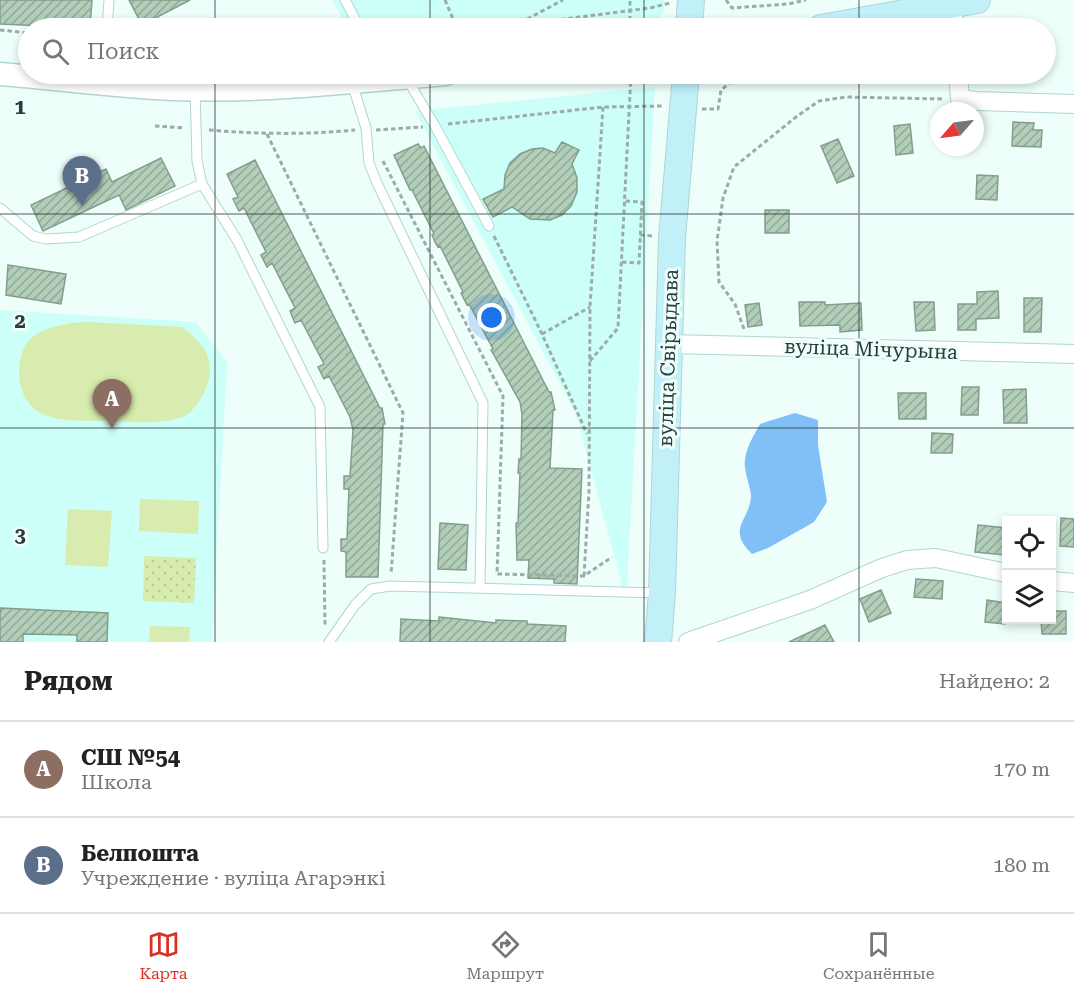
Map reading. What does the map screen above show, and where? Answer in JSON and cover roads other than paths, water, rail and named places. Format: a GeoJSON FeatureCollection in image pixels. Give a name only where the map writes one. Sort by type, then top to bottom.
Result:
{"type":"FeatureCollection","features":[{"type":"Feature","properties":{"kind":"main road"},"geometry":{"type":"LineString","coordinates":[[953,17],[977,0]]}},
{"type":"Feature","properties":{"kind":"main road"},"geometry":{"type":"LineString","coordinates":[[681,2],[686,18]]}},
{"type":"Feature","properties":{"kind":"main road","name":"вуліца Свірыдава"},"geometry":{"type":"LineString","coordinates":[[658,642],[662,593],[672,238],[685,84]]}},
{"type":"Feature","properties":{"kind":"street"},"geometry":{"type":"LineString","coordinates":[[0,74],[18,75]]}},
{"type":"Feature","properties":{"kind":"street"},"geometry":{"type":"LineString","coordinates":[[135,84],[154,88],[195,89],[309,84]]}},
{"type":"Feature","properties":{"kind":"street"},"geometry":{"type":"LineString","coordinates":[[959,84],[960,99],[1074,104]]}},
{"type":"Feature","properties":{"kind":"street","name":"вуліца Мічурына"},"geometry":{"type":"LineString","coordinates":[[669,344],[1074,354]]}},
{"type":"Feature","properties":{"kind":"street"},"geometry":{"type":"LineString","coordinates":[[688,642],[810,600],[882,568],[907,560],[936,558],[1002,572]]}},
{"type":"Feature","properties":{"kind":"street"},"geometry":{"type":"LineString","coordinates":[[1056,582],[1074,584]]}},
{"type":"Feature","properties":{"kind":"lane"},"geometry":{"type":"LineString","coordinates":[[108,18],[109,0]]}},
{"type":"Feature","properties":{"kind":"lane"},"geometry":{"type":"LineString","coordinates":[[345,0],[355,18]]}},
{"type":"Feature","properties":{"kind":"lane"},"geometry":{"type":"LineString","coordinates":[[352,84],[366,129],[369,163],[376,183],[483,403],[480,588]]}},
{"type":"Feature","properties":{"kind":"lane"},"geometry":{"type":"LineString","coordinates":[[410,84],[489,226]]}},
{"type":"Feature","properties":{"kind":"lane"},"geometry":{"type":"LineString","coordinates":[[195,89],[197,161],[202,184],[237,240],[320,407],[323,548]]}},
{"type":"Feature","properties":{"kind":"lane"},"geometry":{"type":"LineString","coordinates":[[0,208],[33,236],[46,239],[80,237],[202,184]]}},
{"type":"Feature","properties":{"kind":"lane"},"geometry":{"type":"LineString","coordinates":[[329,642],[355,605],[371,589],[390,586],[662,593]]}},
{"type":"Feature","properties":{"kind":"water"},"geometry":{"type":"Polygon","coordinates":[[[795,413],[818,420],[818,445],[827,502],[814,522],[768,548],[752,554],[740,537],[741,524],[750,504],[751,495],[745,468],[747,450],[760,424],[795,413]]]}},
{"type":"Feature","properties":{"kind":"place","name":"Белпошта"},"geometry":{"type":"Point","coordinates":[82,206]}},
{"type":"Feature","properties":{"kind":"place","name":"СШ №54"},"geometry":{"type":"Point","coordinates":[112,429]}}]}
